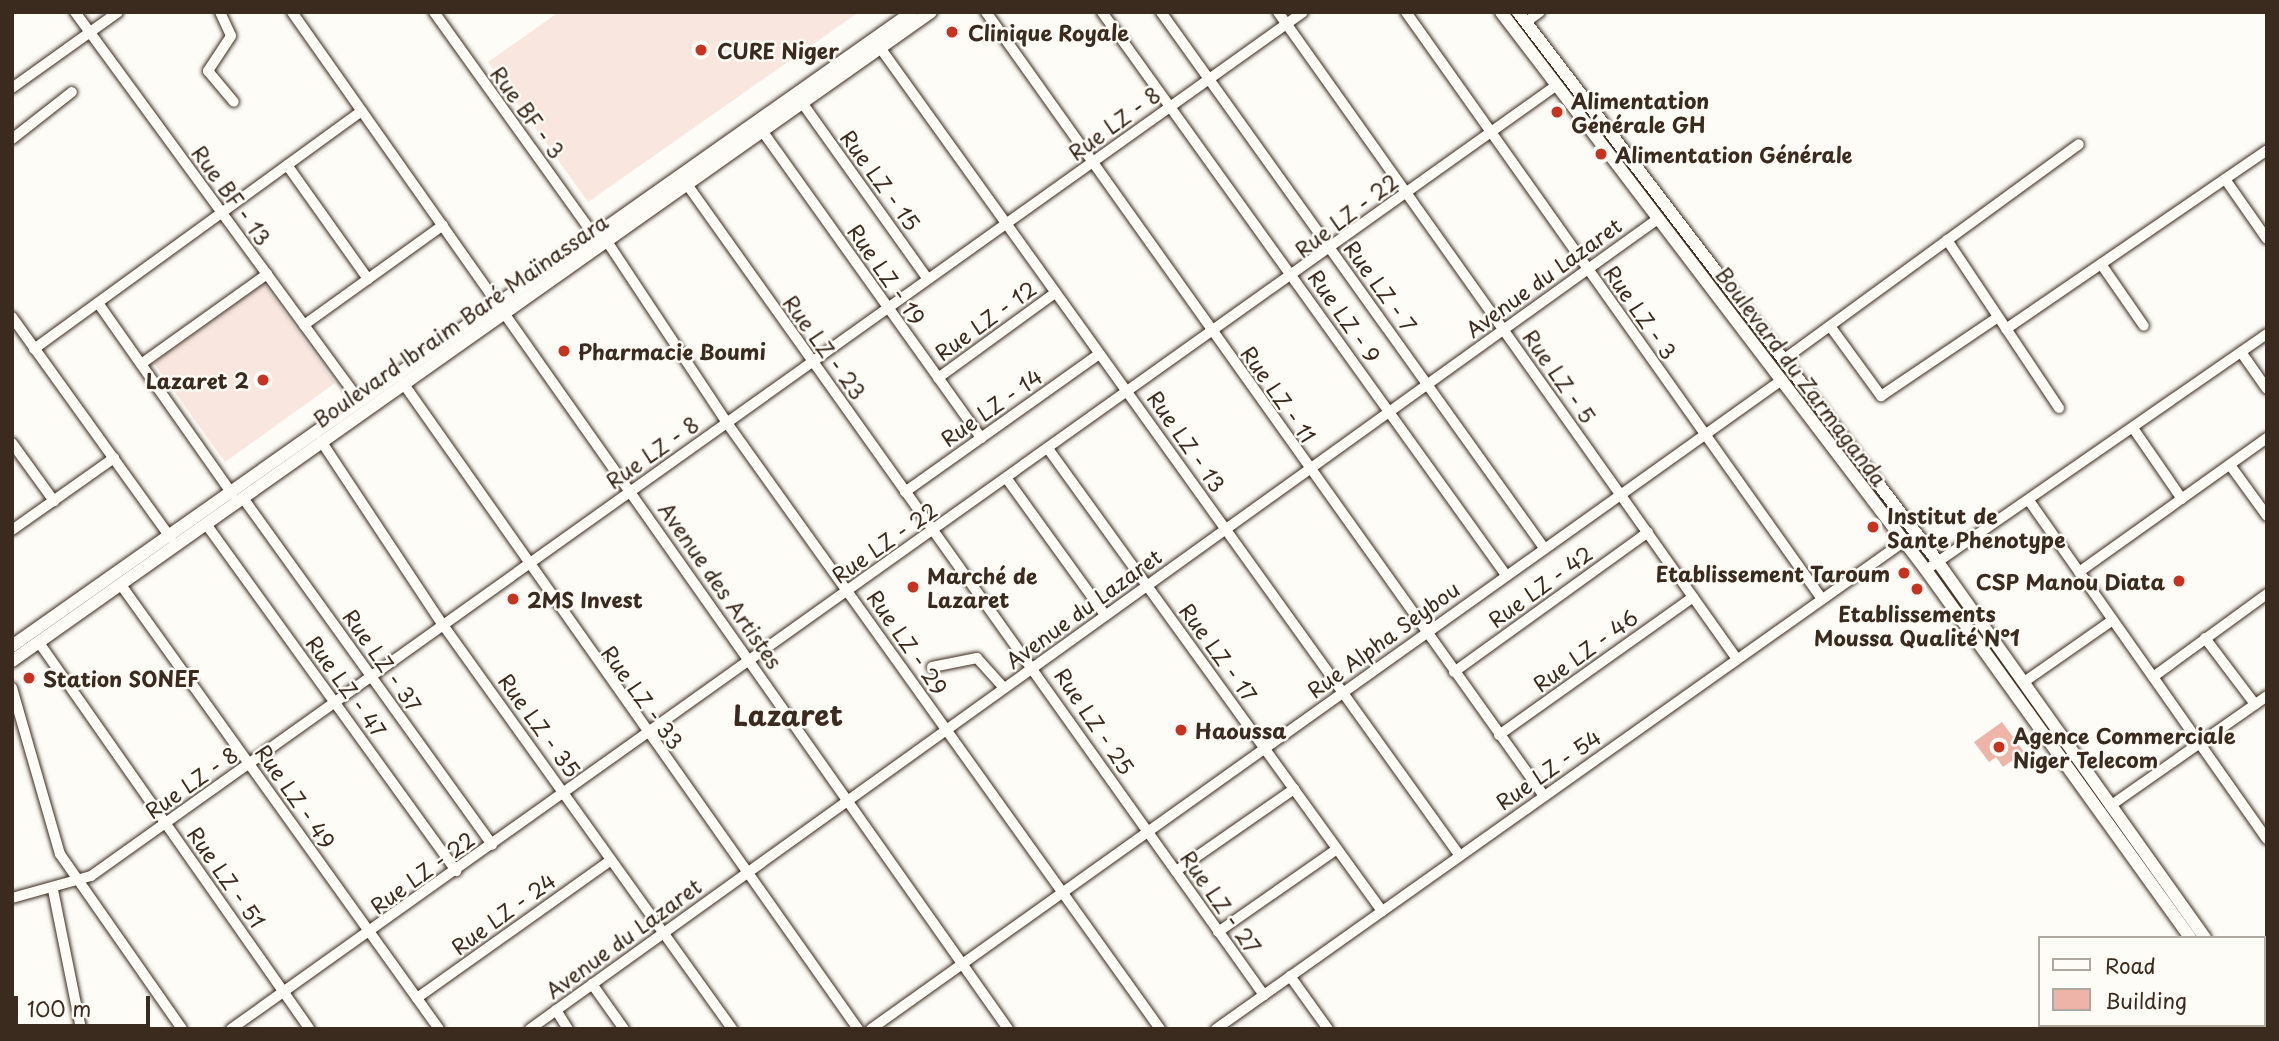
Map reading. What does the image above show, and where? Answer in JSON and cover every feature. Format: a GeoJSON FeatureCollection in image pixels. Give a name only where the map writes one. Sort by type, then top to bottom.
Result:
{"type":"FeatureCollection","features":[{"type":"Feature","properties":{"kind":"main road","name":"Boulevard Ibraim Baré Maïnassara"},"geometry":{"type":"LineString","coordinates":[[12,646],[321,441],[403,383],[592,233],[912,12]]}},
{"type":"Feature","properties":{"kind":"main road","name":"Boulevard Ibraim Baré Maïnassara"},"geometry":{"type":"LineString","coordinates":[[12,660],[40,644],[206,524],[359,400],[500,306],[606,240],[931,12]]}},
{"type":"Feature","properties":{"kind":"main road","name":"Boulevard du Zarmaganda"},"geometry":{"type":"LineString","coordinates":[[1501,12],[1926,570],[2190,931]]}},
{"type":"Feature","properties":{"kind":"main road","name":"Boulevard du Zarmaganda"},"geometry":{"type":"LineString","coordinates":[[1522,17],[1938,562],[2110,806],[2190,931]]}},
{"type":"Feature","properties":{"kind":"street","name":"Rue BF - 13"},"geometry":{"type":"LineString","coordinates":[[75,12],[359,400]]}},
{"type":"Feature","properties":{"kind":"street"},"geometry":{"type":"LineString","coordinates":[[12,88],[118,12]]}},
{"type":"Feature","properties":{"kind":"street"},"geometry":{"type":"LineString","coordinates":[[220,12],[231,36],[208,71],[234,102]]}},
{"type":"Feature","properties":{"kind":"street","name":"Avenue des Artistes"},"geometry":{"type":"LineString","coordinates":[[292,12],[751,659],[847,801],[1009,1029]]}},
{"type":"Feature","properties":{"kind":"street","name":"Rue BF - 3"},"geometry":{"type":"LineString","coordinates":[[434,12],[592,233]]}},
{"type":"Feature","properties":{"kind":"street","name":"Rue LZ - 11"},"geometry":{"type":"LineString","coordinates":[[986,12],[1089,164],[1544,796]]}},
{"type":"Feature","properties":{"kind":"street","name":"Rue LZ - 9"},"geometry":{"type":"LineString","coordinates":[[1102,12],[1506,575]]}},
{"type":"Feature","properties":{"kind":"street","name":"Rue LZ - 7"},"geometry":{"type":"LineString","coordinates":[[1161,12],[1544,548]]}},
{"type":"Feature","properties":{"kind":"street","name":"Rue LZ - 5"},"geometry":{"type":"LineString","coordinates":[[1279,12],[1737,659]]}},
{"type":"Feature","properties":{"kind":"street","name":"Rue LZ - 8"},"geometry":{"type":"LineString","coordinates":[[12,898],[79,883],[250,764],[1303,12]]}},
{"type":"Feature","properties":{"kind":"street","name":"Rue LZ - 3"},"geometry":{"type":"LineString","coordinates":[[1406,12],[1490,135],[1822,598]]}},
{"type":"Feature","properties":{"kind":"street"},"geometry":{"type":"LineString","coordinates":[[1522,17],[1540,12]]}},
{"type":"Feature","properties":{"kind":"street","name":"Rue LZ - 13"},"geometry":{"type":"LineString","coordinates":[[881,49],[1460,856]]}},
{"type":"Feature","properties":{"kind":"street","name":"Rue LZ - 22"},"geometry":{"type":"LineString","coordinates":[[231,1029],[566,794],[848,590],[1294,278],[1406,193],[1557,85]]}},
{"type":"Feature","properties":{"kind":"street"},"geometry":{"type":"LineString","coordinates":[[12,139],[72,92]]}},
{"type":"Feature","properties":{"kind":"street","name":"Rue LZ - 15"},"geometry":{"type":"LineString","coordinates":[[803,104],[928,279]]}},
{"type":"Feature","properties":{"kind":"street"},"geometry":{"type":"LineString","coordinates":[[34,349],[362,111]]}},
{"type":"Feature","properties":{"kind":"street","name":"Rue LZ - 19"},"geometry":{"type":"LineString","coordinates":[[763,132],[981,438]]}},
{"type":"Feature","properties":{"kind":"street"},"geometry":{"type":"LineString","coordinates":[[1783,360],[2079,144]]}},
{"type":"Feature","properties":{"kind":"street"},"geometry":{"type":"LineString","coordinates":[[2006,329],[2267,150]]}},
{"type":"Feature","properties":{"kind":"street"},"geometry":{"type":"LineString","coordinates":[[287,165],[368,279]]}},
{"type":"Feature","properties":{"kind":"street"},"geometry":{"type":"LineString","coordinates":[[2225,179],[2267,239]]}},
{"type":"Feature","properties":{"kind":"street","name":"Rue LZ - 23"},"geometry":{"type":"LineString","coordinates":[[687,183],[932,532]]}},
{"type":"Feature","properties":{"kind":"street","name":"Avenue du Lazaret"},"geometry":{"type":"LineString","coordinates":[[530,1029],[1659,218]]}},
{"type":"Feature","properties":{"kind":"street"},"geometry":{"type":"LineString","coordinates":[[304,325],[443,225]]}},
{"type":"Feature","properties":{"kind":"street","name":"Rue LZ - 29"},"geometry":{"type":"LineString","coordinates":[[606,240],[727,423],[1160,1029]]}},
{"type":"Feature","properties":{"kind":"street"},"geometry":{"type":"LineString","coordinates":[[1947,240],[2059,408]]}},
{"type":"Feature","properties":{"kind":"street"},"geometry":{"type":"LineString","coordinates":[[2101,264],[2144,326]]}},
{"type":"Feature","properties":{"kind":"street"},"geometry":{"type":"LineString","coordinates":[[141,364],[267,274]]}},
{"type":"Feature","properties":{"kind":"street","name":"Rue LZ - 12"},"geometry":{"type":"LineString","coordinates":[[938,378],[1055,293]]}},
{"type":"Feature","properties":{"kind":"street","name":"Rue LZ - 37"},"geometry":{"type":"LineString","coordinates":[[98,303],[492,845]]}},
{"type":"Feature","properties":{"kind":"street"},"geometry":{"type":"LineString","coordinates":[[12,317],[171,538]]}},
{"type":"Feature","properties":{"kind":"street"},"geometry":{"type":"LineString","coordinates":[[1830,326],[1881,396],[1998,317]]}},
{"type":"Feature","properties":{"kind":"street"},"geometry":{"type":"LineString","coordinates":[[1926,570],[2029,502],[2267,334]]}},
{"type":"Feature","properties":{"kind":"street"},"geometry":{"type":"LineString","coordinates":[[2241,352],[2267,389]]}},
{"type":"Feature","properties":{"kind":"street","name":"Rue LZ - 14"},"geometry":{"type":"LineString","coordinates":[[905,492],[1099,354]]}},
{"type":"Feature","properties":{"kind":"street","name":"Rue Alpha Seybou"},"geometry":{"type":"LineString","coordinates":[[871,1029],[1782,380]]}},
{"type":"Feature","properties":{"kind":"street","name":"Rue LZ - 33"},"geometry":{"type":"LineString","coordinates":[[403,383],[527,566],[858,1029]]}},
{"type":"Feature","properties":{"kind":"street"},"geometry":{"type":"LineString","coordinates":[[2133,428],[2182,499]]}},
{"type":"Feature","properties":{"kind":"street"},"geometry":{"type":"LineString","coordinates":[[2079,572],[2267,438]]}},
{"type":"Feature","properties":{"kind":"street","name":"Rue LZ - 35"},"geometry":{"type":"LineString","coordinates":[[321,441],[443,625],[732,1029]]}},
{"type":"Feature","properties":{"kind":"street"},"geometry":{"type":"LineString","coordinates":[[12,443],[54,501]]}},
{"type":"Feature","properties":{"kind":"street","name":"Rue LZ - 17"},"geometry":{"type":"LineString","coordinates":[[1049,450],[1382,911]]}},
{"type":"Feature","properties":{"kind":"street"},"geometry":{"type":"LineString","coordinates":[[12,530],[114,458]]}},
{"type":"Feature","properties":{"kind":"street"},"geometry":{"type":"LineString","coordinates":[[2230,466],[2267,516]]}},
{"type":"Feature","properties":{"kind":"street"},"geometry":{"type":"LineString","coordinates":[[1006,479],[1105,615]]}},
{"type":"Feature","properties":{"kind":"street"},"geometry":{"type":"LineString","coordinates":[[2029,502],[2267,839]]}},
{"type":"Feature","properties":{"kind":"street","name":"Rue LZ - 47"},"geometry":{"type":"LineString","coordinates":[[206,524],[456,871]]}},
{"type":"Feature","properties":{"kind":"street","name":"Rue LZ - 25"},"geometry":{"type":"LineString","coordinates":[[932,532],[1034,666],[1147,832]]}},
{"type":"Feature","properties":{"kind":"street","name":"Rue LZ - 42"},"geometry":{"type":"LineString","coordinates":[[1454,672],[1648,532]]}},
{"type":"Feature","properties":{"kind":"street","name":"Rue LZ - 54"},"geometry":{"type":"LineString","coordinates":[[1216,1029],[1903,542]]}},
{"type":"Feature","properties":{"kind":"street","name":"Rue LZ - 49"},"geometry":{"type":"LineString","coordinates":[[121,585],[439,1029]]}},
{"type":"Feature","properties":{"kind":"street"},"geometry":{"type":"LineString","coordinates":[[2153,677],[2267,594]]}},
{"type":"Feature","properties":{"kind":"street","name":"Rue LZ - 46"},"geometry":{"type":"LineString","coordinates":[[1499,735],[1693,597]]}},
{"type":"Feature","properties":{"kind":"street"},"geometry":{"type":"LineString","coordinates":[[2024,681],[2113,620]]}},
{"type":"Feature","properties":{"kind":"street"},"geometry":{"type":"LineString","coordinates":[[2205,638],[2267,710]]}},
{"type":"Feature","properties":{"kind":"street","name":"Rue LZ - 51"},"geometry":{"type":"LineString","coordinates":[[40,644],[310,1029]]}},
{"type":"Feature","properties":{"kind":"street"},"geometry":{"type":"LineString","coordinates":[[932,667],[977,658],[1004,688]]}},
{"type":"Feature","properties":{"kind":"street"},"geometry":{"type":"LineString","coordinates":[[12,688],[50,829],[79,883],[182,1029]]}},
{"type":"Feature","properties":{"kind":"street"},"geometry":{"type":"LineString","coordinates":[[2110,806],[2261,700]]}},
{"type":"Feature","properties":{"kind":"street"},"geometry":{"type":"LineString","coordinates":[[1176,871],[1294,789]]}},
{"type":"Feature","properties":{"kind":"street","name":"Rue LZ - 27"},"geometry":{"type":"LineString","coordinates":[[1147,832],[1264,995]]}},
{"type":"Feature","properties":{"kind":"street"},"geometry":{"type":"LineString","coordinates":[[1218,932],[1337,849]]}},
{"type":"Feature","properties":{"kind":"street","name":"Rue LZ - 24"},"geometry":{"type":"LineString","coordinates":[[417,998],[611,860]]}},
{"type":"Feature","properties":{"kind":"street"},"geometry":{"type":"LineString","coordinates":[[53,890],[80,1029]]}},
{"type":"Feature","properties":{"kind":"street"},"geometry":{"type":"LineString","coordinates":[[1290,976],[1328,1029]]}},
{"type":"Feature","properties":{"kind":"street"},"geometry":{"type":"LineString","coordinates":[[592,984],[624,1029]]}},
{"type":"Feature","properties":{"kind":"street"},"geometry":{"type":"LineString","coordinates":[[555,1010],[568,1029]]}},
{"type":"Feature","properties":{"kind":"shaded area"},"geometry":{"type":"Polygon","coordinates":[[[559,12],[859,12],[588,202],[488,62],[559,12]]]}},
{"type":"Feature","properties":{"kind":"shaded area"},"geometry":{"type":"Polygon","coordinates":[[[264,284],[335,383],[225,462],[154,363],[264,284]]]}},
{"type":"Feature","properties":{"kind":"building","name":"Agence Commerciale Niger Telecom"},"geometry":{"type":"Polygon","coordinates":[[[2002,722],[2024,752],[2003,767],[1996,757],[1989,762],[1974,742],[2002,722]]]}},
{"type":"Feature","properties":{"kind":"place","name":"Clinique Royale"},"geometry":{"type":"Point","coordinates":[952,32]}},
{"type":"Feature","properties":{"kind":"place","name":"CURE Niger"},"geometry":{"type":"Point","coordinates":[701,50]}},
{"type":"Feature","properties":{"kind":"place","name":"Alimentation Générale GH"},"geometry":{"type":"Point","coordinates":[1557,112]}},
{"type":"Feature","properties":{"kind":"place","name":"Alimentation Générale"},"geometry":{"type":"Point","coordinates":[1601,154]}},
{"type":"Feature","properties":{"kind":"place","name":"Pharmacie Boumi"},"geometry":{"type":"Point","coordinates":[564,351]}},
{"type":"Feature","properties":{"kind":"place","name":"Lazaret 2"},"geometry":{"type":"Point","coordinates":[263,380]}},
{"type":"Feature","properties":{"kind":"place","name":"Institut de Sante Phenotype"},"geometry":{"type":"Point","coordinates":[1873,527]}},
{"type":"Feature","properties":{"kind":"place","name":"Etablissement Taroum"},"geometry":{"type":"Point","coordinates":[1904,573]}},
{"type":"Feature","properties":{"kind":"place","name":"CSP Manou Diata"},"geometry":{"type":"Point","coordinates":[2179,581]}},
{"type":"Feature","properties":{"kind":"place","name":"Marché de Lazaret"},"geometry":{"type":"Point","coordinates":[913,587]}},
{"type":"Feature","properties":{"kind":"place","name":"Etablissements Moussa Qualité N°1"},"geometry":{"type":"Point","coordinates":[1917,589]}},
{"type":"Feature","properties":{"kind":"place","name":"2MS Invest"},"geometry":{"type":"Point","coordinates":[513,599]}},
{"type":"Feature","properties":{"kind":"place","name":"Station SONEF"},"geometry":{"type":"Point","coordinates":[29,678]}},
{"type":"Feature","properties":{"kind":"place","name":"Haoussa"},"geometry":{"type":"Point","coordinates":[1181,730]}},
{"type":"Feature","properties":{"kind":"place","name":"Agence Commerciale Niger Telecom"},"geometry":{"type":"Point","coordinates":[1999,747]}},
{"type":"Feature","properties":{"kind":"district","name":"Lazaret"},"geometry":{"type":"Point","coordinates":[788,715]}}]}
